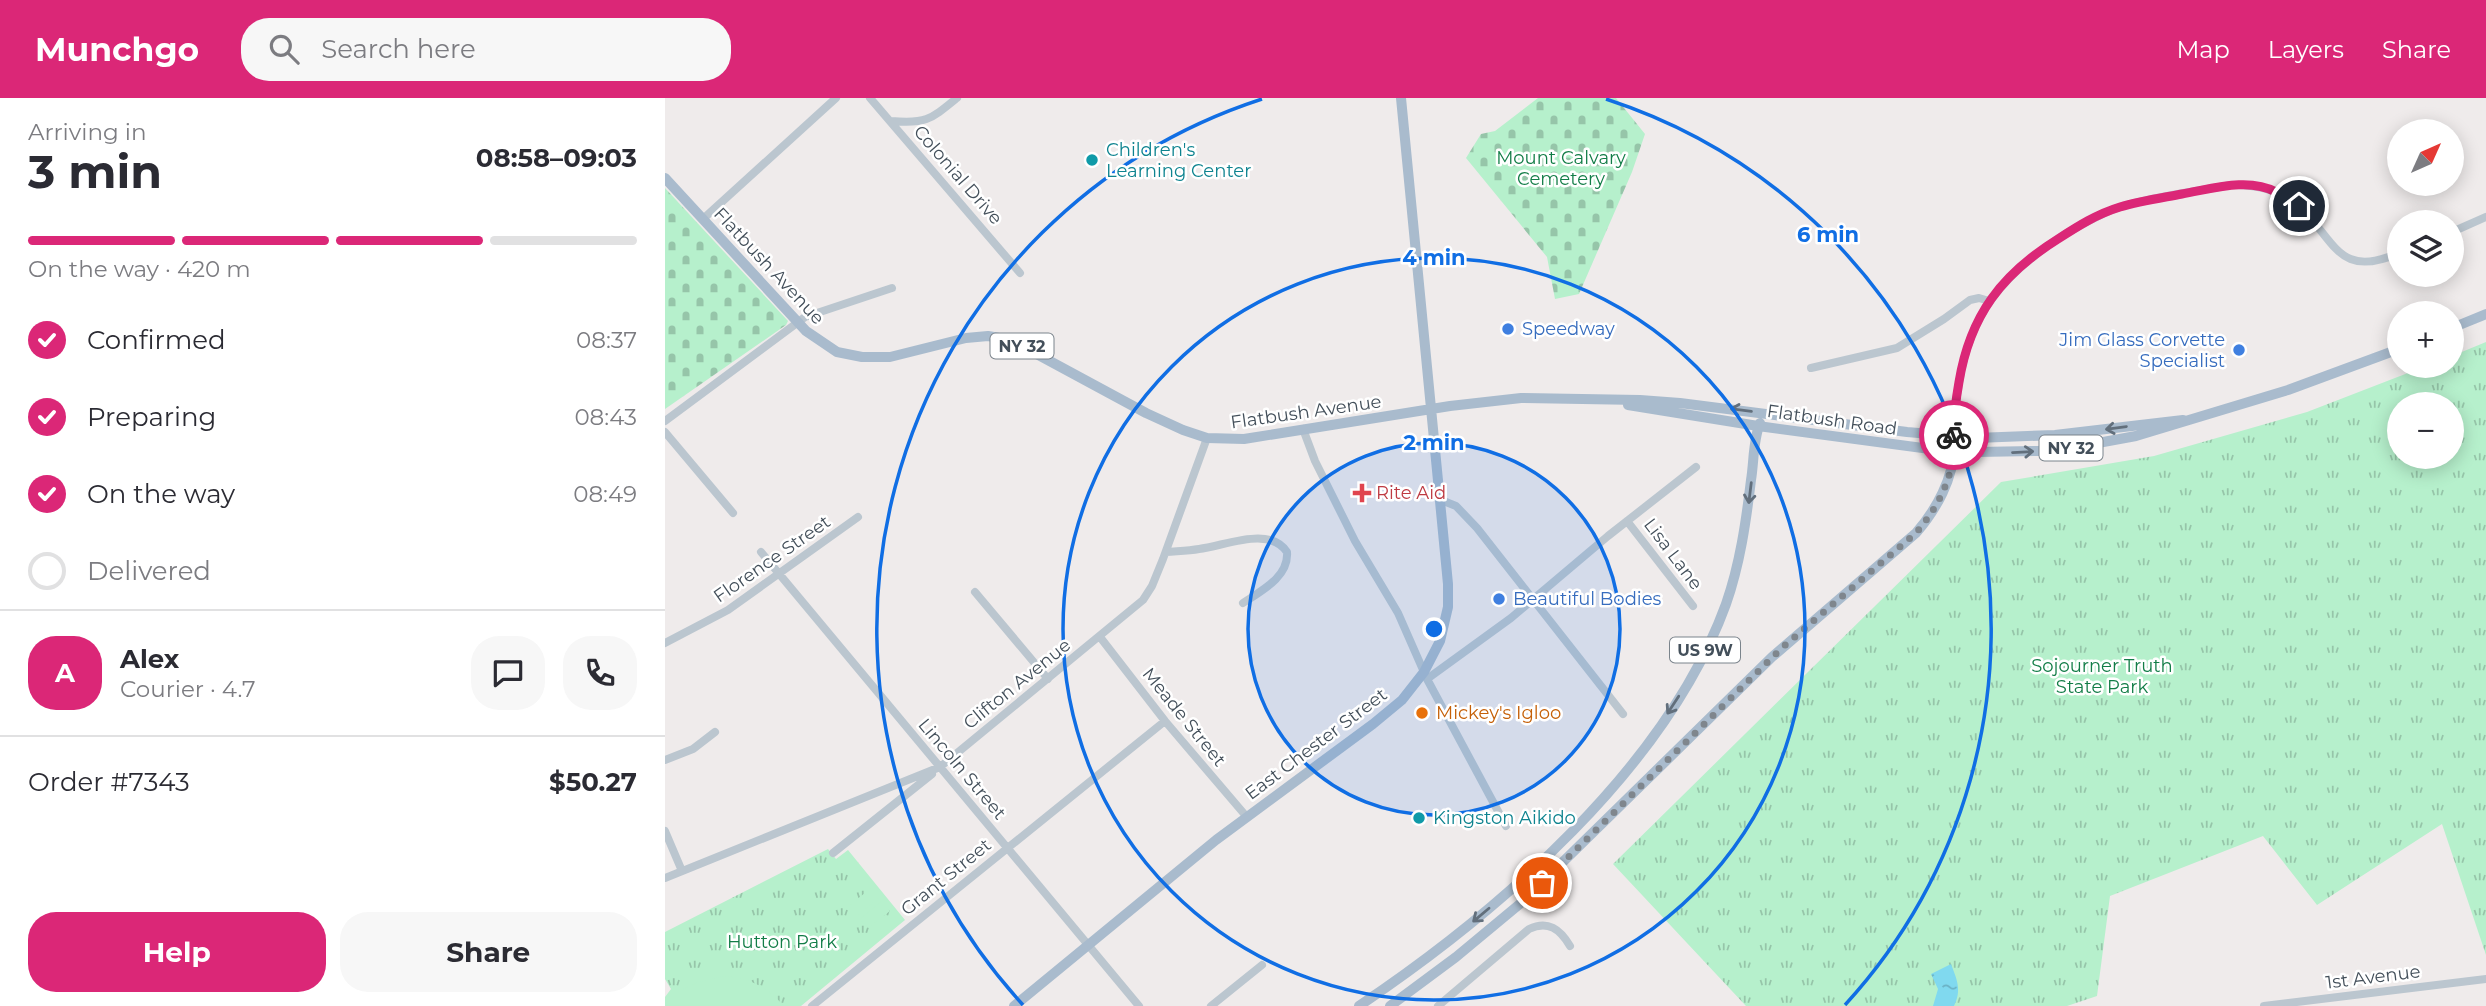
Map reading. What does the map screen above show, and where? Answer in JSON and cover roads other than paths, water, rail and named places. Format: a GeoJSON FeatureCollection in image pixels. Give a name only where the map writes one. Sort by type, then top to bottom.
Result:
{"type":"FeatureCollection","features":[{"type":"Feature","properties":{"kind":"main road","name":"East Chester Street"},"geometry":{"type":"LineString","coordinates":[[1014,1006],[1246,816],[1384,716],[1425,676],[1440,641],[1448,607],[1441,500],[1401,98]]}},
{"type":"Feature","properties":{"kind":"main road","name":"Flatbush Avenue"},"geometry":{"type":"LineString","coordinates":[[665,178],[799,323],[825,346],[837,352],[862,357],[890,356],[978,337],[988,336],[1010,341],[1146,413],[1207,438],[1244,439],[1504,399]]}},
{"type":"Feature","properties":{"kind":"main road"},"geometry":{"type":"LineString","coordinates":[[2464,323],[2486,314]]}},
{"type":"Feature","properties":{"kind":"main road","name":"Flatbush Road"},"geometry":{"type":"LineString","coordinates":[[1600,400],[1758,426],[1955,451],[2017,452],[2076,447],[2136,436],[2288,390],[2387,353]]}},
{"type":"Feature","properties":{"kind":"main road","name":"Flatbush Road"},"geometry":{"type":"LineString","coordinates":[[1504,399],[1659,401],[1954,437],[2037,436],[2183,420]]}},
{"type":"Feature","properties":{"kind":"main road"},"geometry":{"type":"LineString","coordinates":[[1758,426],[1771,414]]}},
{"type":"Feature","properties":{"kind":"main road","name":"US 9W"},"geometry":{"type":"LineString","coordinates":[[1359,1006],[1431,956],[1530,871],[1601,800],[1654,734],[1698,664],[1729,596],[1742,545],[1758,426]]}},
{"type":"Feature","properties":{"kind":"main road","name":"US 9W"},"geometry":{"type":"LineString","coordinates":[[1390,1006],[1456,957],[1528,896],[1772,657],[1916,533],[1937,505],[1950,472],[1955,451],[1954,437]]}},
{"type":"Feature","properties":{"kind":"street"},"geometry":{"type":"LineString","coordinates":[[703,219],[836,98]]}},
{"type":"Feature","properties":{"kind":"street","name":"Colonial Drive"},"geometry":{"type":"LineString","coordinates":[[870,98],[1020,273]]}},
{"type":"Feature","properties":{"kind":"street"},"geometry":{"type":"LineString","coordinates":[[891,121],[915,123],[927,120],[957,98]]}},
{"type":"Feature","properties":{"kind":"street"},"geometry":{"type":"LineString","coordinates":[[1954,437],[1957,396],[1965,352],[1973,330],[1989,301],[2013,272],[2036,253],[2087,221],[2118,208],[2142,201],[2245,185],[2276,191],[2299,206],[2329,244],[2354,260],[2369,262],[2387,257]]}},
{"type":"Feature","properties":{"kind":"street"},"geometry":{"type":"LineString","coordinates":[[2464,227],[2486,217]]}},
{"type":"Feature","properties":{"kind":"street"},"geometry":{"type":"LineString","coordinates":[[665,421],[805,317],[892,288]]}},
{"type":"Feature","properties":{"kind":"street"},"geometry":{"type":"LineString","coordinates":[[1811,368],[1898,348],[1970,300],[1979,298],[1989,301]]}},
{"type":"Feature","properties":{"kind":"street"},"geometry":{"type":"LineString","coordinates":[[1303,429],[1315,461],[1355,541],[1398,612],[1425,676],[1507,827]]}},
{"type":"Feature","properties":{"kind":"street"},"geometry":{"type":"LineString","coordinates":[[665,432],[733,513]]}},
{"type":"Feature","properties":{"kind":"street","name":"Clifton Avenue"},"geometry":{"type":"LineString","coordinates":[[665,878],[940,767],[1143,600],[1166,552],[1207,438]]}},
{"type":"Feature","properties":{"kind":"street","name":"East Chester Street"},"geometry":{"type":"LineString","coordinates":[[1425,676],[1534,598],[1696,467]]}},
{"type":"Feature","properties":{"kind":"street"},"geometry":{"type":"LineString","coordinates":[[1441,500],[1456,506],[1468,517],[1623,714]]}},
{"type":"Feature","properties":{"kind":"street","name":"Florence Street"},"geometry":{"type":"LineString","coordinates":[[665,643],[728,610],[858,517]]}},
{"type":"Feature","properties":{"kind":"street","name":"Lisa Lane"},"geometry":{"type":"LineString","coordinates":[[1627,521],[1693,606]]}},
{"type":"Feature","properties":{"kind":"street"},"geometry":{"type":"LineString","coordinates":[[1166,552],[1246,540],[1264,539],[1279,543],[1288,557],[1282,572],[1243,603]]}},
{"type":"Feature","properties":{"kind":"street","name":"Lincoln Street"},"geometry":{"type":"LineString","coordinates":[[761,552],[1139,1006]]}},
{"type":"Feature","properties":{"kind":"street"},"geometry":{"type":"LineString","coordinates":[[975,592],[1048,679]]}},
{"type":"Feature","properties":{"kind":"street","name":"Meade Street"},"geometry":{"type":"LineString","coordinates":[[1100,637],[1165,721],[1246,816]]}},
{"type":"Feature","properties":{"kind":"street","name":"Grant Street"},"geometry":{"type":"LineString","coordinates":[[812,1006],[1165,721]]}},
{"type":"Feature","properties":{"kind":"street"},"geometry":{"type":"LineString","coordinates":[[665,760],[693,749],[715,732]]}},
{"type":"Feature","properties":{"kind":"street"},"geometry":{"type":"LineString","coordinates":[[833,853],[940,767]]}},
{"type":"Feature","properties":{"kind":"street"},"geometry":{"type":"LineString","coordinates":[[665,831],[683,871]]}},
{"type":"Feature","properties":{"kind":"street"},"geometry":{"type":"LineString","coordinates":[[1438,1006],[1537,925],[1546,924],[1555,928],[1570,946]]}},
{"type":"Feature","properties":{"kind":"street"},"geometry":{"type":"LineString","coordinates":[[1211,1006],[1262,965]]}},
{"type":"Feature","properties":{"kind":"street","name":"1st Avenue"},"geometry":{"type":"LineString","coordinates":[[2264,1006],[2486,979]]}},
{"type":"Feature","properties":{"kind":"water"},"geometry":{"type":"Polygon","coordinates":[[[1951,964],[1958,990],[1954,1006],[1933,1006],[1938,989],[1931,974],[1951,964]]]}},
{"type":"Feature","properties":{"kind":"place","name":"Children's Learning Center"},"geometry":{"type":"Point","coordinates":[1092,160]}},
{"type":"Feature","properties":{"kind":"place","name":"Speedway"},"geometry":{"type":"Point","coordinates":[1508,329]}},
{"type":"Feature","properties":{"kind":"place","name":"Jim Glass Corvette Specialist"},"geometry":{"type":"Point","coordinates":[2239,350]}},
{"type":"Feature","properties":{"kind":"place","name":"Rite Aid"},"geometry":{"type":"Point","coordinates":[1362,493]}},
{"type":"Feature","properties":{"kind":"place","name":"Beautiful Bodies"},"geometry":{"type":"Point","coordinates":[1499,599]}},
{"type":"Feature","properties":{"kind":"place","name":"Mickey's Igloo"},"geometry":{"type":"Point","coordinates":[1422,713]}},
{"type":"Feature","properties":{"kind":"place","name":"Kingston Aikido"},"geometry":{"type":"Point","coordinates":[1419,818]}},
{"type":"Feature","properties":{"kind":"park label","name":"Mount Calvary Cemetery"},"geometry":{"type":"Point","coordinates":[1561,168]}},
{"type":"Feature","properties":{"kind":"park label","name":"Sojourner Truth State Park"},"geometry":{"type":"Point","coordinates":[2102,676]}},
{"type":"Feature","properties":{"kind":"park label","name":"Hutton Park"},"geometry":{"type":"Point","coordinates":[782,942]}}]}
